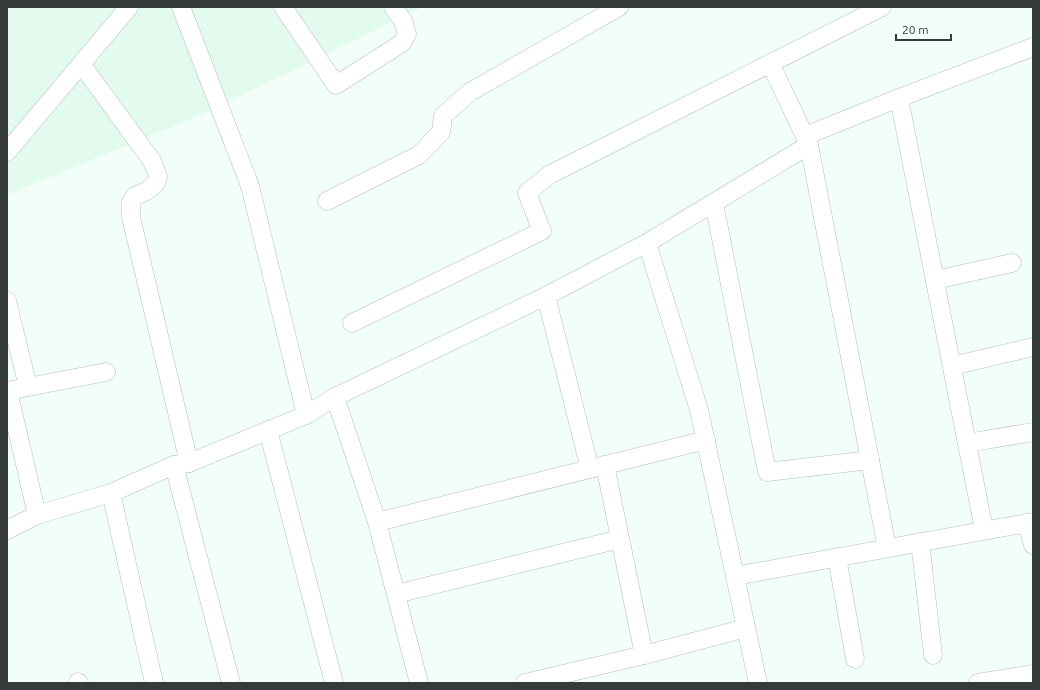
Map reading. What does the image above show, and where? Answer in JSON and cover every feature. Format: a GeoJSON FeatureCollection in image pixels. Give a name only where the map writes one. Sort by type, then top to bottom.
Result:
{"type":"FeatureCollection","features":[{"type":"Feature","properties":{"kind":"street"},"geometry":{"type":"LineString","coordinates":[[7,152],[82,65],[129,7]]}},
{"type":"Feature","properties":{"kind":"street"},"geometry":{"type":"LineString","coordinates":[[181,7],[250,186],[306,415]]}},
{"type":"Feature","properties":{"kind":"street"},"geometry":{"type":"LineString","coordinates":[[283,7],[336,85],[402,43],[407,34],[403,21],[393,7]]}},
{"type":"Feature","properties":{"kind":"street"},"geometry":{"type":"LineString","coordinates":[[327,201],[419,156],[441,132],[442,116],[470,92],[619,7]]}},
{"type":"Feature","properties":{"kind":"street"},"geometry":{"type":"LineString","coordinates":[[352,323],[542,231],[527,194],[549,175],[882,7]]}},
{"type":"Feature","properties":{"kind":"street"},"geometry":{"type":"LineString","coordinates":[[7,530],[37,515],[111,493],[306,415],[335,397],[546,296],[647,243],[714,203],[807,141],[899,98],[1033,46]]}},
{"type":"Feature","properties":{"kind":"street"},"geometry":{"type":"LineString","coordinates":[[770,63],[807,141],[887,548]]}},
{"type":"Feature","properties":{"kind":"street"},"geometry":{"type":"LineString","coordinates":[[82,65],[152,161],[158,176],[156,183],[147,191],[135,196],[131,202],[131,217],[182,464],[231,683]]}},
{"type":"Feature","properties":{"kind":"street"},"geometry":{"type":"LineString","coordinates":[[899,98],[984,530]]}},
{"type":"Feature","properties":{"kind":"street"},"geometry":{"type":"LineString","coordinates":[[714,203],[767,472],[870,460]]}},
{"type":"Feature","properties":{"kind":"street"},"geometry":{"type":"LineString","coordinates":[[647,243],[699,410],[758,683]]}},
{"type":"Feature","properties":{"kind":"street"},"geometry":{"type":"LineString","coordinates":[[935,280],[1012,263]]}},
{"type":"Feature","properties":{"kind":"street"},"geometry":{"type":"LineString","coordinates":[[546,296],[620,539],[644,655]]}},
{"type":"Feature","properties":{"kind":"street"},"geometry":{"type":"LineString","coordinates":[[7,301],[28,387]]}},
{"type":"Feature","properties":{"kind":"street"},"geometry":{"type":"LineString","coordinates":[[952,366],[1033,347]]}},
{"type":"Feature","properties":{"kind":"street"},"geometry":{"type":"LineString","coordinates":[[37,515],[7,391],[106,372]]}},
{"type":"Feature","properties":{"kind":"street"},"geometry":{"type":"LineString","coordinates":[[335,397],[377,522],[419,683]]}},
{"type":"Feature","properties":{"kind":"street"},"geometry":{"type":"LineString","coordinates":[[268,430],[334,683]]}},
{"type":"Feature","properties":{"kind":"street"},"geometry":{"type":"LineString","coordinates":[[967,443],[1033,432]]}},
{"type":"Feature","properties":{"kind":"street"},"geometry":{"type":"LineString","coordinates":[[377,522],[706,440]]}},
{"type":"Feature","properties":{"kind":"street"},"geometry":{"type":"LineString","coordinates":[[111,493],[154,683]]}},
{"type":"Feature","properties":{"kind":"street"},"geometry":{"type":"LineString","coordinates":[[735,576],[1030,522],[1033,545]]}},
{"type":"Feature","properties":{"kind":"street"},"geometry":{"type":"LineString","coordinates":[[396,594],[620,539]]}},
{"type":"Feature","properties":{"kind":"street"},"geometry":{"type":"LineString","coordinates":[[920,542],[933,655]]}},
{"type":"Feature","properties":{"kind":"street"},"geometry":{"type":"LineString","coordinates":[[837,557],[854,660]]}},
{"type":"Feature","properties":{"kind":"street"},"geometry":{"type":"LineString","coordinates":[[525,683],[644,655],[746,628]]}},
{"type":"Feature","properties":{"kind":"street"},"geometry":{"type":"LineString","coordinates":[[978,683],[1033,674]]}},
{"type":"Feature","properties":{"kind":"shaded area"},"geometry":{"type":"Polygon","coordinates":[[[7,7],[422,7],[210,111],[7,195],[7,7]]]}}]}
